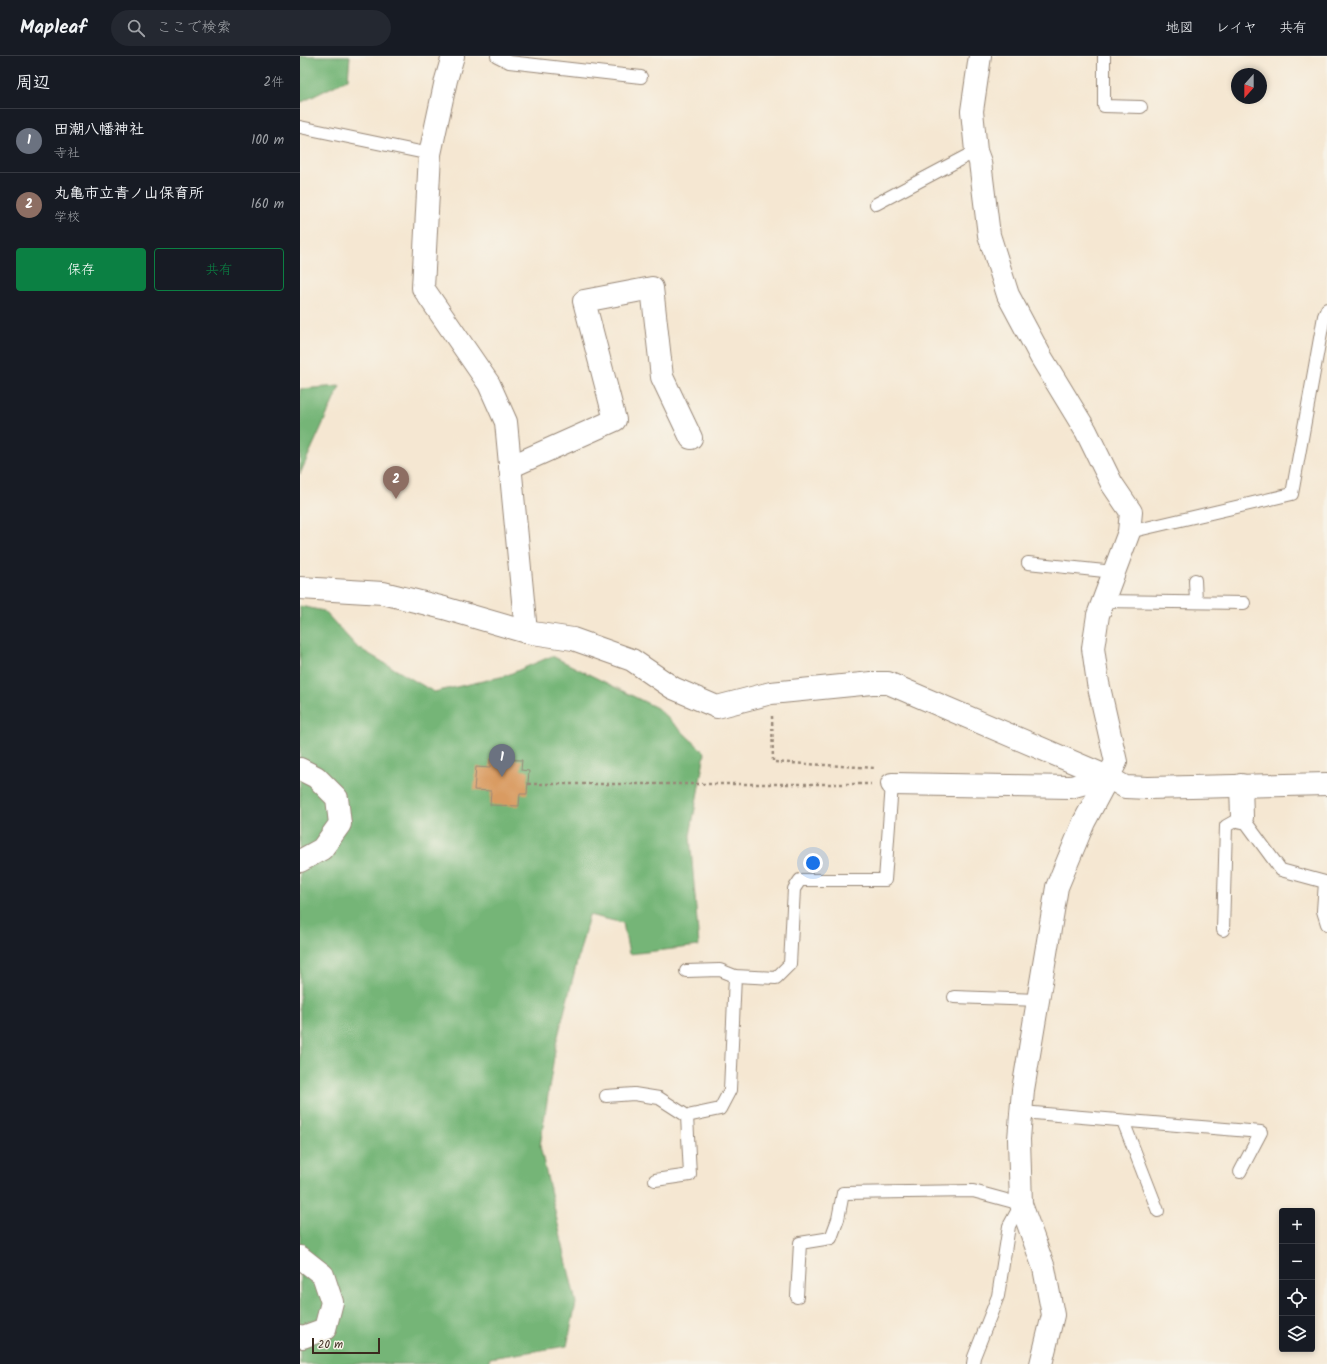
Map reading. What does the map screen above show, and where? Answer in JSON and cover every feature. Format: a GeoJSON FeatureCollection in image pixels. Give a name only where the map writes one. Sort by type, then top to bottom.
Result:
{"type":"FeatureCollection","features":[{"type":"Feature","properties":{"kind":"street"},"geometry":{"type":"LineString","coordinates":[[454,56],[446,80],[430,154],[423,288],[489,384],[506,422],[526,632]]}},
{"type":"Feature","properties":{"kind":"street"},"geometry":{"type":"LineString","coordinates":[[980,56],[972,111],[976,151],[980,162],[989,235],[1008,296],[1041,357],[1086,431],[1112,484],[1131,512],[1129,532],[1098,615],[1093,648],[1098,683],[1116,762],[1084,822],[1057,887],[1024,1090],[1020,1139],[1021,1204],[1044,1268],[1053,1315],[1042,1364]]}},
{"type":"Feature","properties":{"kind":"street"},"geometry":{"type":"LineString","coordinates":[[510,467],[614,420],[584,301],[652,288],[662,377],[690,438]]}},
{"type":"Feature","properties":{"kind":"street"},"geometry":{"type":"LineString","coordinates":[[300,588],[383,593],[444,608],[526,632],[573,639],[632,660],[673,688],[717,707],[771,693],[872,683],[888,683],[1108,778],[1125,787],[1148,788],[1327,784]]}},
{"type":"Feature","properties":{"kind":"street"},"geometry":{"type":"LineString","coordinates":[[300,769],[316,777],[337,798],[340,824],[322,850],[300,861]]}},
{"type":"Feature","properties":{"kind":"street"},"geometry":{"type":"LineString","coordinates":[[892,784],[1070,787],[1108,778]]}},
{"type":"Feature","properties":{"kind":"street"},"geometry":{"type":"LineString","coordinates":[[1241,785],[1242,817]]}},
{"type":"Feature","properties":{"kind":"street"},"geometry":{"type":"LineString","coordinates":[[300,1257],[323,1275],[332,1302],[325,1329],[303,1337],[300,1336]]}},
{"type":"Feature","properties":{"kind":"lane"},"geometry":{"type":"LineString","coordinates":[[497,56],[509,62],[641,77]]}},
{"type":"Feature","properties":{"kind":"lane"},"geometry":{"type":"LineString","coordinates":[[1104,56],[1104,106],[1141,107]]}},
{"type":"Feature","properties":{"kind":"lane"},"geometry":{"type":"LineString","coordinates":[[300,127],[430,154]]}},
{"type":"Feature","properties":{"kind":"lane"},"geometry":{"type":"LineString","coordinates":[[876,204],[976,151]]}},
{"type":"Feature","properties":{"kind":"lane"},"geometry":{"type":"LineString","coordinates":[[1129,532],[1292,494],[1324,316],[1327,309]]}},
{"type":"Feature","properties":{"kind":"lane"},"geometry":{"type":"LineString","coordinates":[[1028,563],[1114,572]]}},
{"type":"Feature","properties":{"kind":"lane"},"geometry":{"type":"LineString","coordinates":[[1195,580],[1196,602]]}},
{"type":"Feature","properties":{"kind":"lane"},"geometry":{"type":"LineString","coordinates":[[1103,601],[1244,603]]}},
{"type":"Feature","properties":{"kind":"lane"},"geometry":{"type":"LineString","coordinates":[[686,971],[720,970],[735,976],[776,978],[790,964],[794,889],[800,880],[885,880],[892,784]]}},
{"type":"Feature","properties":{"kind":"lane"},"geometry":{"type":"LineString","coordinates":[[1223,930],[1226,826],[1242,817],[1281,870],[1325,882],[1323,911],[1327,924]]}},
{"type":"Feature","properties":{"kind":"lane"},"geometry":{"type":"LineString","coordinates":[[606,1096],[634,1094],[659,1098],[688,1116],[720,1109],[730,1090],[735,976]]}},
{"type":"Feature","properties":{"kind":"lane"},"geometry":{"type":"LineString","coordinates":[[954,997],[1038,1000]]}},
{"type":"Feature","properties":{"kind":"lane"},"geometry":{"type":"LineString","coordinates":[[1022,1112],[1261,1132],[1240,1172]]}},
{"type":"Feature","properties":{"kind":"lane"},"geometry":{"type":"LineString","coordinates":[[655,1180],[690,1175],[688,1116]]}},
{"type":"Feature","properties":{"kind":"lane"},"geometry":{"type":"LineString","coordinates":[[1123,1121],[1158,1211]]}},
{"type":"Feature","properties":{"kind":"lane"},"geometry":{"type":"LineString","coordinates":[[797,1297],[800,1243],[831,1238],[838,1219],[843,1194],[973,1191],[1021,1204],[1009,1226],[998,1296],[974,1357],[973,1364]]}},
{"type":"Feature","properties":{"kind":"path"},"geometry":{"type":"LineString","coordinates":[[528,784],[892,784],[891,769],[773,762],[771,693]]}},
{"type":"Feature","properties":{"kind":"green space"},"geometry":{"type":"Polygon","coordinates":[[[300,56],[350,56],[348,79],[302,102],[300,101],[300,56]]]}},
{"type":"Feature","properties":{"kind":"green space"},"geometry":{"type":"Polygon","coordinates":[[[340,386],[300,474],[300,389],[340,386]]]}},
{"type":"Feature","properties":{"kind":"green space"},"geometry":{"type":"Polygon","coordinates":[[[300,606],[324,611],[357,647],[434,692],[505,676],[552,656],[657,708],[705,753],[690,836],[699,946],[629,954],[623,923],[589,915],[556,1044],[540,1146],[576,1303],[567,1346],[490,1358],[488,1364],[300,1364],[300,606]]]}},
{"type":"Feature","properties":{"kind":"building"},"geometry":{"type":"Polygon","coordinates":[[[490,759],[522,760],[521,770],[529,771],[527,794],[520,794],[519,806],[490,805],[491,791],[474,790],[476,767],[490,768],[490,759]]]}},
{"type":"Feature","properties":{"kind":"place","name":"丸亀市立青ノ山保育所"},"geometry":{"type":"Point","coordinates":[396,499]}},
{"type":"Feature","properties":{"kind":"place","name":"田潮八幡神社"},"geometry":{"type":"Point","coordinates":[502,777]}}]}
